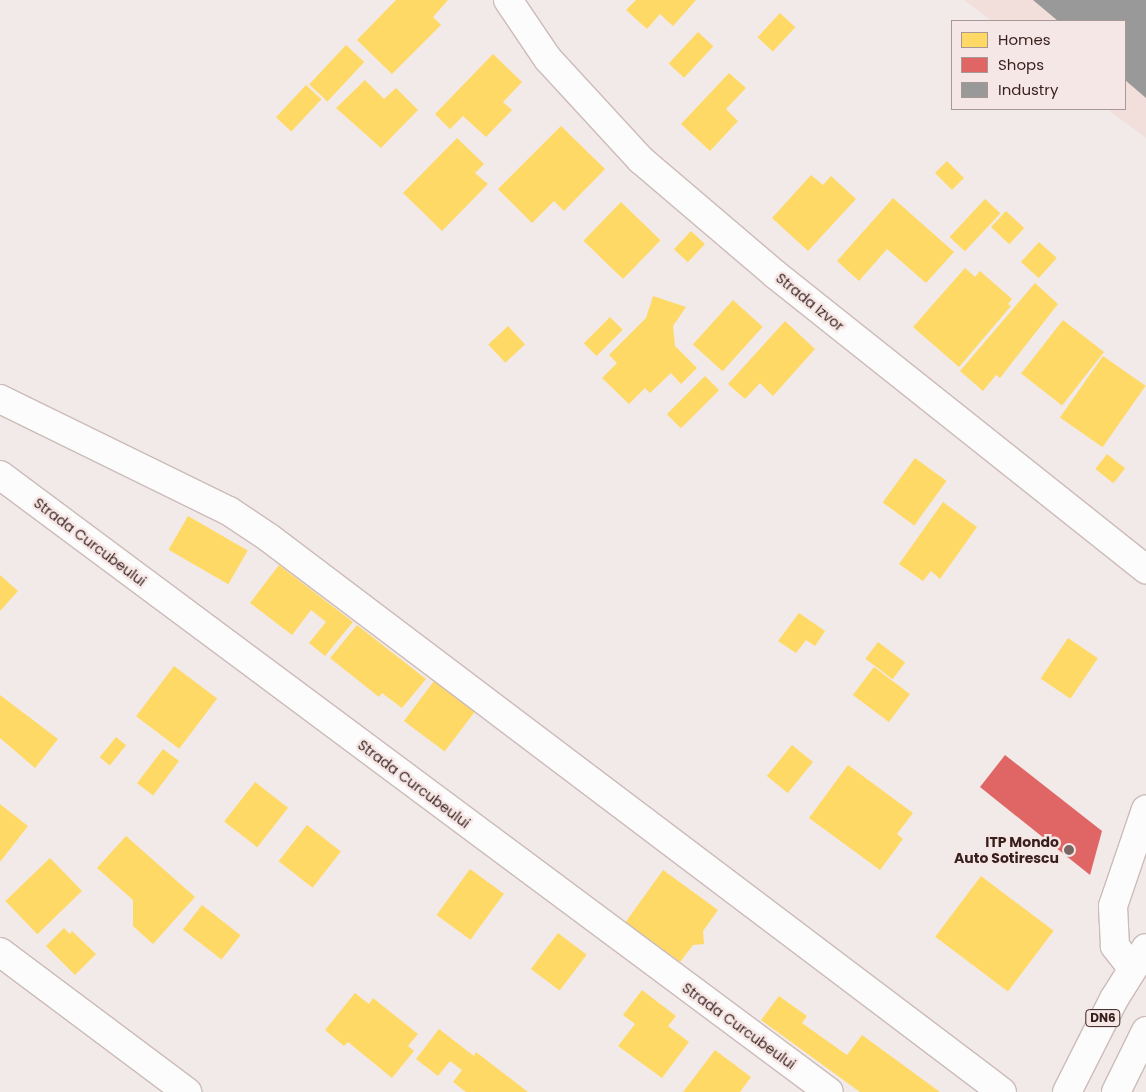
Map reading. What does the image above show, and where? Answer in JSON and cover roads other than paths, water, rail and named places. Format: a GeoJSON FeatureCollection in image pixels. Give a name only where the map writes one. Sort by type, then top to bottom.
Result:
{"type":"FeatureCollection","features":[{"type":"Feature","properties":{"kind":"main road","name":"Strada Izvor"},"geometry":{"type":"LineString","coordinates":[[508,0],[548,59],[641,160],[776,275],[1146,569]]}},
{"type":"Feature","properties":{"kind":"main road"},"geometry":{"type":"LineString","coordinates":[[0,400],[229,511],[268,537],[1002,1092]]}},
{"type":"Feature","properties":{"kind":"main road","name":"Strada Curcubeului"},"geometry":{"type":"LineString","coordinates":[[0,475],[829,1092]]}},
{"type":"Feature","properties":{"kind":"main road"},"geometry":{"type":"LineString","coordinates":[[1139,958],[1115,946],[1112,923],[1125,862],[1146,809]]}},
{"type":"Feature","properties":{"kind":"main road"},"geometry":{"type":"LineString","coordinates":[[0,952],[187,1092]]}},
{"type":"Feature","properties":{"kind":"main road","name":"DN6"},"geometry":{"type":"LineString","coordinates":[[1067,1092],[1139,958]]}},
{"type":"Feature","properties":{"kind":"main road"},"geometry":{"type":"LineString","coordinates":[[1116,1092],[1146,1031]]}},
{"type":"Feature","properties":{"kind":"place","name":"ITP Mondo Auto Sotirescu"},"geometry":{"type":"Point","coordinates":[1069,850]}}]}
